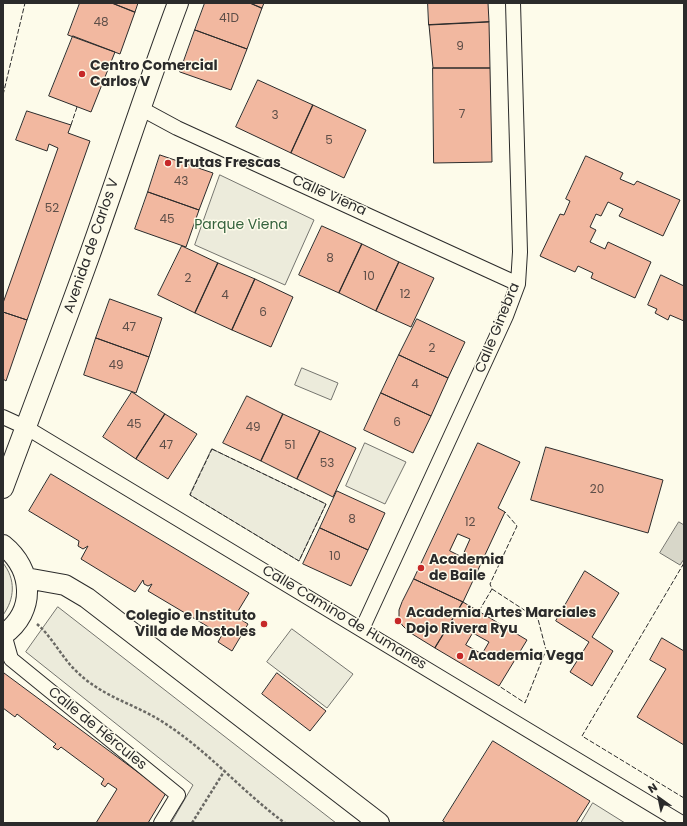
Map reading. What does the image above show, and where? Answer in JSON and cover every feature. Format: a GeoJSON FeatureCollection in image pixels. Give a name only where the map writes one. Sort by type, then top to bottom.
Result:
{"type":"FeatureCollection","features":[{"type":"Feature","properties":{"kind":"street","name":"Avenida de Carlos V"},"geometry":{"type":"LineString","coordinates":[[3,488],[27,428],[91,253],[140,108],[178,3]]}},
{"type":"Feature","properties":{"kind":"street","name":"Calle Ginebra"},"geometry":{"type":"LineString","coordinates":[[362,629],[506,316],[518,284],[520,252],[513,3]]}},
{"type":"Feature","properties":{"kind":"street","name":"Calle Viena"},"geometry":{"type":"LineString","coordinates":[[140,108],[177,128],[518,284]]}},
{"type":"Feature","properties":{"kind":"street","name":"Calle Camino de Humanes"},"geometry":{"type":"LineString","coordinates":[[3,417],[27,428],[682,823]]}},
{"type":"Feature","properties":{"kind":"street"},"geometry":{"type":"LineString","coordinates":[[3,544],[20,562],[26,578],[27,595],[23,612],[15,624],[4,634]]}},
{"type":"Feature","properties":{"kind":"street"},"geometry":{"type":"LineString","coordinates":[[26,578],[65,585],[87,598],[379,823]]}},
{"type":"Feature","properties":{"kind":"street","name":"Calle de Hércules"},"geometry":{"type":"LineString","coordinates":[[4,634],[11,659],[178,795],[161,823]]}},
{"type":"Feature","properties":{"kind":"path"},"geometry":{"type":"LineString","coordinates":[[23,612],[45,631],[75,670],[102,693],[158,719],[225,770],[285,823]]}},
{"type":"Feature","properties":{"kind":"path"},"geometry":{"type":"LineString","coordinates":[[192,823],[225,770]]}},
{"type":"Feature","properties":{"kind":"green space","name":"Parque Viena"},"geometry":{"type":"Polygon","coordinates":[[[220,175],[314,220],[285,285],[195,245],[220,175]]]}},
{"type":"Feature","properties":{"kind":"green space"},"geometry":{"type":"Polygon","coordinates":[[[302,368],[338,383],[331,400],[295,385],[302,368]]]}},
{"type":"Feature","properties":{"kind":"green space"},"geometry":{"type":"Polygon","coordinates":[[[365,443],[406,462],[385,504],[346,486],[365,443]]]}},
{"type":"Feature","properties":{"kind":"green space"},"geometry":{"type":"Polygon","coordinates":[[[212,449],[326,504],[299,561],[190,495],[212,449]]]}},
{"type":"Feature","properties":{"kind":"green space"},"geometry":{"type":"Polygon","coordinates":[[[3,563],[12,582],[12,596],[3,615],[3,563]]]}},
{"type":"Feature","properties":{"kind":"green space"},"geometry":{"type":"Polygon","coordinates":[[[58,607],[336,823],[171,823],[193,785],[26,652],[58,607]]]}},
{"type":"Feature","properties":{"kind":"green space"},"geometry":{"type":"Polygon","coordinates":[[[292,629],[353,674],[327,708],[267,662],[292,629]]]}},
{"type":"Feature","properties":{"kind":"green space"},"geometry":{"type":"Polygon","coordinates":[[[593,803],[625,823],[581,823],[593,803]]]}},
{"type":"Feature","properties":{"kind":"shaded area"},"geometry":{"type":"Polygon","coordinates":[[[679,522],[684,525],[684,559],[680,565],[660,553],[679,522]]]}},
{"type":"Feature","properties":{"kind":"building"},"geometry":{"type":"Polygon","coordinates":[[[80,3],[112,3],[135,12],[120,54],[68,35],[80,3]]]}},
{"type":"Feature","properties":{"kind":"building"},"geometry":{"type":"Polygon","coordinates":[[[112,3],[138,3],[135,12],[112,3]]]}},
{"type":"Feature","properties":{"kind":"building"},"geometry":{"type":"Polygon","coordinates":[[[205,3],[250,3],[262,8],[247,49],[195,30],[205,3]]]}},
{"type":"Feature","properties":{"kind":"building"},"geometry":{"type":"Polygon","coordinates":[[[250,3],[264,3],[262,8],[250,3]]]}},
{"type":"Feature","properties":{"kind":"building"},"geometry":{"type":"Polygon","coordinates":[[[428,3],[488,3],[489,22],[429,25],[428,3]]]}},
{"type":"Feature","properties":{"kind":"building"},"geometry":{"type":"Polygon","coordinates":[[[489,22],[490,68],[433,68],[429,25],[489,22]]]}},
{"type":"Feature","properties":{"kind":"building"},"geometry":{"type":"Polygon","coordinates":[[[195,30],[247,49],[231,90],[180,72],[195,30]]]}},
{"type":"Feature","properties":{"kind":"building","name":"Centro Comercial Carlos V"},"geometry":{"type":"Polygon","coordinates":[[[73,36],[115,52],[91,112],[49,96],[73,36]]]}},
{"type":"Feature","properties":{"kind":"building"},"geometry":{"type":"Polygon","coordinates":[[[433,68],[490,68],[492,162],[434,163],[433,68]]]}},
{"type":"Feature","properties":{"kind":"building"},"geometry":{"type":"Polygon","coordinates":[[[258,80],[313,105],[291,153],[236,127],[258,80]]]}},
{"type":"Feature","properties":{"kind":"building"},"geometry":{"type":"Polygon","coordinates":[[[313,105],[366,130],[344,178],[291,153],[313,105]]]}},
{"type":"Feature","properties":{"kind":"building"},"geometry":{"type":"Polygon","coordinates":[[[27,111],[71,125],[68,133],[90,141],[27,320],[3,312],[3,303],[58,148],[49,144],[47,151],[16,140],[27,111]]]}},
{"type":"Feature","properties":{"kind":"building"},"geometry":{"type":"Polygon","coordinates":[[[160,155],[213,173],[199,210],[148,192],[160,155]]]}},
{"type":"Feature","properties":{"kind":"building"},"geometry":{"type":"Polygon","coordinates":[[[586,156],[623,173],[620,179],[634,185],[637,181],[680,200],[663,236],[619,216],[623,209],[608,202],[601,216],[596,214],[590,227],[596,230],[590,242],[605,249],[608,242],[651,262],[635,298],[591,278],[593,273],[578,266],[575,272],[540,256],[560,214],[564,215],[570,201],[566,199],[586,156]]]}},
{"type":"Feature","properties":{"kind":"building"},"geometry":{"type":"Polygon","coordinates":[[[148,192],[199,210],[186,247],[135,229],[148,192]]]}},
{"type":"Feature","properties":{"kind":"building"},"geometry":{"type":"Polygon","coordinates":[[[322,226],[362,244],[339,293],[299,275],[322,226]]]}},
{"type":"Feature","properties":{"kind":"building"},"geometry":{"type":"Polygon","coordinates":[[[362,244],[399,262],[376,311],[339,293],[362,244]]]}},
{"type":"Feature","properties":{"kind":"building"},"geometry":{"type":"Polygon","coordinates":[[[182,246],[218,263],[195,313],[158,295],[182,246]]]}},
{"type":"Feature","properties":{"kind":"building"},"geometry":{"type":"Polygon","coordinates":[[[399,262],[434,278],[411,327],[376,311],[399,262]]]}},
{"type":"Feature","properties":{"kind":"building"},"geometry":{"type":"Polygon","coordinates":[[[218,263],[255,279],[232,330],[195,313],[218,263]]]}},
{"type":"Feature","properties":{"kind":"building"},"geometry":{"type":"Polygon","coordinates":[[[661,275],[684,286],[684,321],[670,315],[668,320],[655,313],[657,309],[648,305],[661,275]]]}},
{"type":"Feature","properties":{"kind":"building"},"geometry":{"type":"Polygon","coordinates":[[[255,279],[293,297],[271,347],[232,330],[255,279]]]}},
{"type":"Feature","properties":{"kind":"building"},"geometry":{"type":"Polygon","coordinates":[[[110,299],[162,318],[149,357],[96,338],[110,299]]]}},
{"type":"Feature","properties":{"kind":"building"},"geometry":{"type":"Polygon","coordinates":[[[3,312],[27,320],[6,381],[3,379],[3,312]]]}},
{"type":"Feature","properties":{"kind":"building"},"geometry":{"type":"Polygon","coordinates":[[[417,319],[465,342],[448,378],[399,355],[417,319]]]}},
{"type":"Feature","properties":{"kind":"building"},"geometry":{"type":"Polygon","coordinates":[[[96,338],[149,357],[136,393],[84,375],[96,338]]]}},
{"type":"Feature","properties":{"kind":"building"},"geometry":{"type":"Polygon","coordinates":[[[399,355],[448,378],[431,416],[381,393],[399,355]]]}},
{"type":"Feature","properties":{"kind":"building"},"geometry":{"type":"Polygon","coordinates":[[[132,392],[165,414],[136,459],[103,437],[132,392]]]}},
{"type":"Feature","properties":{"kind":"building"},"geometry":{"type":"Polygon","coordinates":[[[381,393],[431,416],[413,453],[364,430],[381,393]]]}},
{"type":"Feature","properties":{"kind":"building"},"geometry":{"type":"Polygon","coordinates":[[[247,396],[283,414],[261,461],[223,443],[247,396]]]}},
{"type":"Feature","properties":{"kind":"building"},"geometry":{"type":"Polygon","coordinates":[[[165,414],[197,434],[168,479],[136,459],[165,414]]]}},
{"type":"Feature","properties":{"kind":"building"},"geometry":{"type":"Polygon","coordinates":[[[283,414],[320,431],[297,479],[261,461],[283,414]]]}},
{"type":"Feature","properties":{"kind":"building"},"geometry":{"type":"Polygon","coordinates":[[[320,431],[356,448],[333,497],[297,479],[320,431]]]}},
{"type":"Feature","properties":{"kind":"building"},"geometry":{"type":"Polygon","coordinates":[[[478,443],[520,462],[498,508],[505,512],[463,602],[414,579],[478,443]],[[458,534],[450,551],[462,557],[470,539],[458,534]]]}},
{"type":"Feature","properties":{"kind":"building"},"geometry":{"type":"Polygon","coordinates":[[[546,447],[663,480],[648,533],[531,500],[546,447]]]}},
{"type":"Feature","properties":{"kind":"building"},"geometry":{"type":"Polygon","coordinates":[[[51,474],[249,593],[235,616],[248,624],[232,651],[218,642],[222,635],[148,591],[152,584],[148,586],[144,584],[143,580],[135,592],[81,559],[88,546],[83,549],[78,546],[79,541],[29,511],[51,474]]]}},
{"type":"Feature","properties":{"kind":"building"},"geometry":{"type":"Polygon","coordinates":[[[337,491],[385,513],[368,550],[320,528],[337,491]]]}},
{"type":"Feature","properties":{"kind":"building"},"geometry":{"type":"Polygon","coordinates":[[[320,528],[368,550],[351,586],[303,564],[320,528]]]}},
{"type":"Feature","properties":{"kind":"building"},"geometry":{"type":"Polygon","coordinates":[[[585,571],[619,593],[592,637],[613,651],[592,686],[570,672],[589,642],[556,621],[585,571]]]}},
{"type":"Feature","properties":{"kind":"building"},"geometry":{"type":"Polygon","coordinates":[[[414,579],[463,602],[435,648],[409,632],[402,625],[399,618],[399,610],[402,602],[414,579]]]}},
{"type":"Feature","properties":{"kind":"building"},"geometry":{"type":"Polygon","coordinates":[[[463,602],[527,640],[499,686],[435,648],[463,602]],[[473,633],[466,645],[482,654],[489,642],[473,633]]]}},
{"type":"Feature","properties":{"kind":"building"},"geometry":{"type":"Polygon","coordinates":[[[662,638],[684,651],[684,745],[637,717],[666,669],[650,660],[662,638]]]}},
{"type":"Feature","properties":{"kind":"building"},"geometry":{"type":"Polygon","coordinates":[[[4,673],[166,793],[148,823],[96,823],[117,789],[108,783],[105,787],[101,784],[104,779],[61,747],[58,750],[53,747],[56,744],[17,714],[15,717],[3,708],[4,673]]]}},
{"type":"Feature","properties":{"kind":"building"},"geometry":{"type":"Polygon","coordinates":[[[277,673],[326,711],[310,731],[262,694],[277,673]]]}},
{"type":"Feature","properties":{"kind":"building"},"geometry":{"type":"Polygon","coordinates":[[[493,741],[590,801],[576,823],[446,823],[443,821],[493,741]]]}},
{"type":"Feature","properties":{"kind":"fence"},"geometry":{"type":"LineString","coordinates":[[3,95],[25,3]]}},
{"type":"Feature","properties":{"kind":"fence"},"geometry":{"type":"LineString","coordinates":[[71,125],[77,107]]}},
{"type":"Feature","properties":{"kind":"fence"},"geometry":{"type":"LineString","coordinates":[[212,449],[326,504],[299,561],[190,495],[212,449]]}},
{"type":"Feature","properties":{"kind":"fence"},"geometry":{"type":"LineString","coordinates":[[479,611],[492,589],[490,584],[517,526],[505,512]]}},
{"type":"Feature","properties":{"kind":"fence"},"geometry":{"type":"LineString","coordinates":[[684,563],[582,736],[684,798]]}},
{"type":"Feature","properties":{"kind":"fence"},"geometry":{"type":"LineString","coordinates":[[492,589],[538,619],[546,650],[525,703],[499,686]]}},
{"type":"Feature","properties":{"kind":"place","name":"Centro Comercial Carlos V"},"geometry":{"type":"Point","coordinates":[82,74]}},
{"type":"Feature","properties":{"kind":"place","name":"Frutas Frescas"},"geometry":{"type":"Point","coordinates":[168,163]}},
{"type":"Feature","properties":{"kind":"place","name":"Academia de Baile"},"geometry":{"type":"Point","coordinates":[421,568]}},
{"type":"Feature","properties":{"kind":"place","name":"Academia Artes Marciales Dojo Rivera Ryu"},"geometry":{"type":"Point","coordinates":[398,621]}},
{"type":"Feature","properties":{"kind":"place","name":"Colegio e Instituto Villa de Mostoles"},"geometry":{"type":"Point","coordinates":[264,624]}},
{"type":"Feature","properties":{"kind":"place","name":"Academia Vega"},"geometry":{"type":"Point","coordinates":[460,656]}}]}
